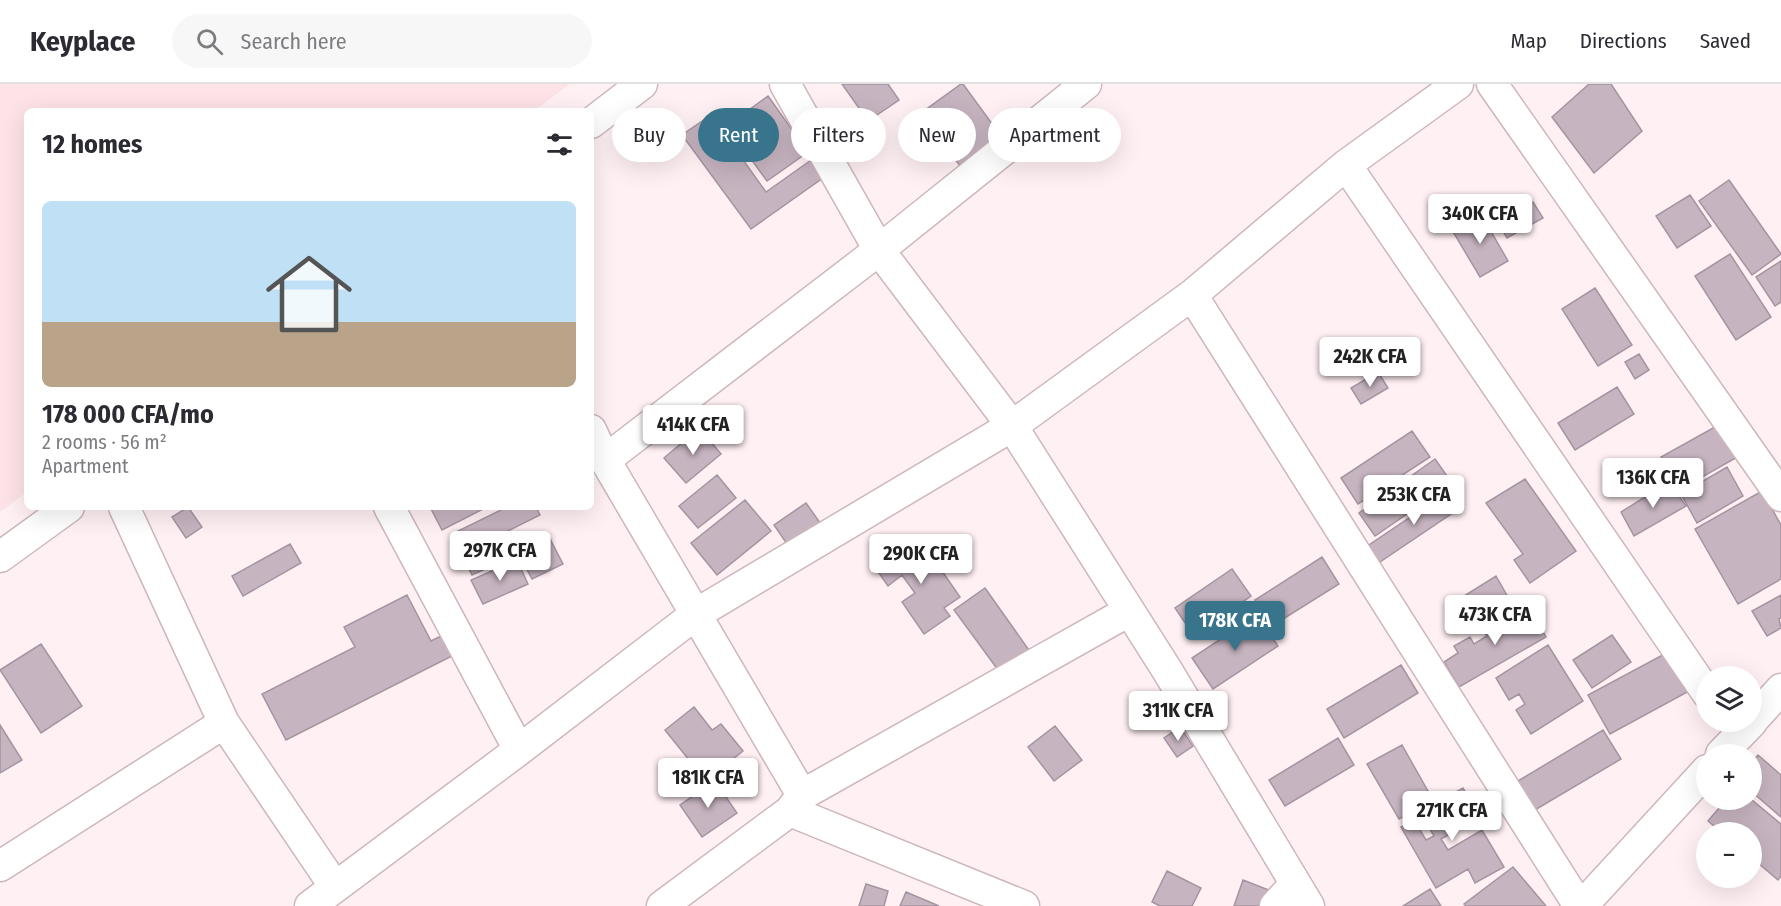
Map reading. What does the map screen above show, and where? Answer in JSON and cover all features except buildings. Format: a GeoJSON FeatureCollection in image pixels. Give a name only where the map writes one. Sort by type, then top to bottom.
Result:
{"type":"FeatureCollection","features":[{"type":"Feature","properties":{"kind":"street"},"geometry":{"type":"LineString","coordinates":[[594,121],[642,84]]}},
{"type":"Feature","properties":{"kind":"street"},"geometry":{"type":"LineString","coordinates":[[785,84],[879,250],[1012,426],[1167,670],[1302,895],[1275,906]]}},
{"type":"Feature","properties":{"kind":"street"},"geometry":{"type":"LineString","coordinates":[[605,460],[879,250],[1086,84]]}},
{"type":"Feature","properties":{"kind":"street"},"geometry":{"type":"LineString","coordinates":[[310,906],[696,614],[1012,426],[1192,294],[1346,165],[1458,84]]}},
{"type":"Feature","properties":{"kind":"street"},"geometry":{"type":"LineString","coordinates":[[1492,84],[1781,496]]}},
{"type":"Feature","properties":{"kind":"street"},"geometry":{"type":"LineString","coordinates":[[1346,165],[1696,677]]}},
{"type":"Feature","properties":{"kind":"street"},"geometry":{"type":"LineString","coordinates":[[1192,294],[1581,906],[1696,782]]}},
{"type":"Feature","properties":{"kind":"street"},"geometry":{"type":"LineString","coordinates":[[594,436],[605,460],[696,614],[796,803],[1024,906]]}},
{"type":"Feature","properties":{"kind":"street"},"geometry":{"type":"LineString","coordinates":[[0,557],[65,510]]}},
{"type":"Feature","properties":{"kind":"street"},"geometry":{"type":"LineString","coordinates":[[125,510],[224,723],[335,886]]}},
{"type":"Feature","properties":{"kind":"street"},"geometry":{"type":"LineString","coordinates":[[391,510],[519,750]]}},
{"type":"Feature","properties":{"kind":"street"},"geometry":{"type":"LineString","coordinates":[[662,906],[796,803],[1129,611]]}},
{"type":"Feature","properties":{"kind":"street"},"geometry":{"type":"LineString","coordinates":[[1762,708],[1781,689]]}},
{"type":"Feature","properties":{"kind":"street"},"geometry":{"type":"LineString","coordinates":[[0,866],[224,723]]}},
{"type":"Feature","properties":{"kind":"shaded area"},"geometry":{"type":"Polygon","coordinates":[[[0,84],[570,84],[538,108],[24,108],[24,494],[0,512],[0,84]]]}}]}
